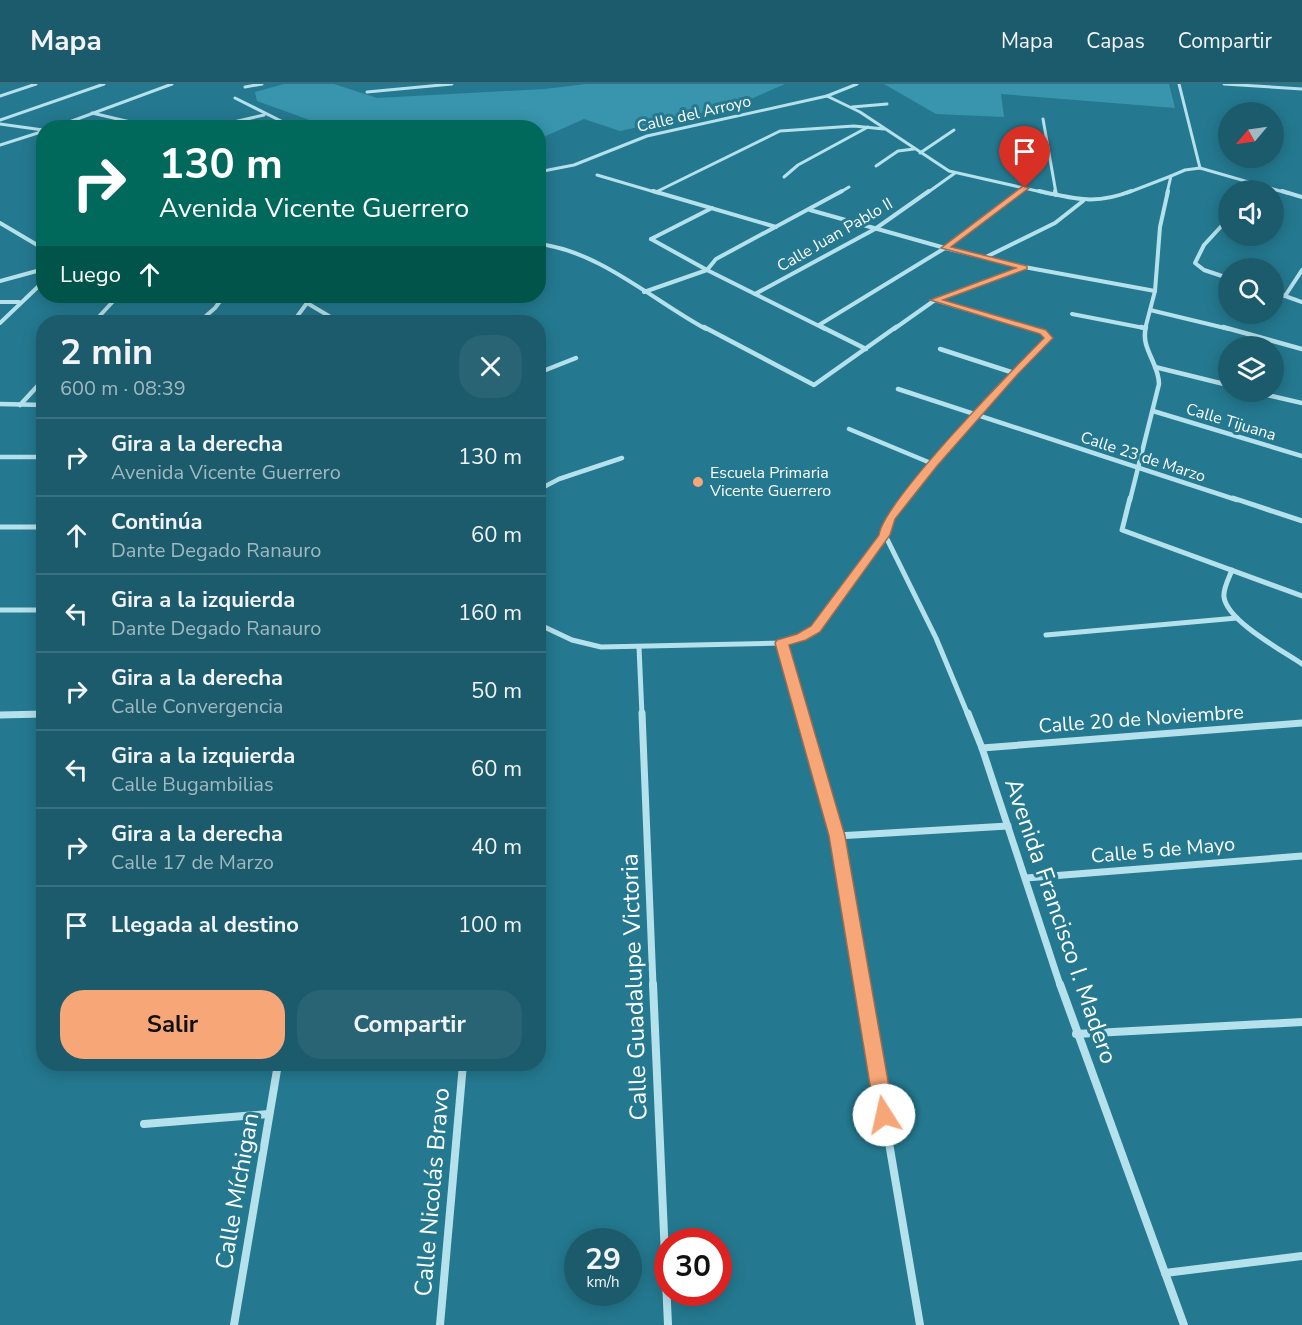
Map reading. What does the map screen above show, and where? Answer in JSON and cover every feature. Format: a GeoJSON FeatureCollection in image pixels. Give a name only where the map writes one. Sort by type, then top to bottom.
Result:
{"type":"FeatureCollection","features":[{"type":"Feature","properties":{"kind":"street"},"geometry":{"type":"LineString","coordinates":[[0,96],[36,84]]}},
{"type":"Feature","properties":{"kind":"street"},"geometry":{"type":"LineString","coordinates":[[0,122],[104,84]]}},
{"type":"Feature","properties":{"kind":"street"},"geometry":{"type":"LineString","coordinates":[[74,120],[172,84]]}},
{"type":"Feature","properties":{"kind":"street"},"geometry":{"type":"LineString","coordinates":[[245,87],[262,84]]}},
{"type":"Feature","properties":{"kind":"street"},"geometry":{"type":"LineString","coordinates":[[368,92],[452,84]]}},
{"type":"Feature","properties":{"kind":"street","name":"Calle del Arroyo"},"geometry":{"type":"LineString","coordinates":[[546,170],[574,165],[647,136],[827,96],[857,84]]}},
{"type":"Feature","properties":{"kind":"street"},"geometry":{"type":"LineString","coordinates":[[1179,84],[1200,168]]}},
{"type":"Feature","properties":{"kind":"street"},"geometry":{"type":"LineString","coordinates":[[1224,84],[1301,89]]}},
{"type":"Feature","properties":{"kind":"street"},"geometry":{"type":"LineString","coordinates":[[1297,84],[1301,89]]}},
{"type":"Feature","properties":{"kind":"street"},"geometry":{"type":"LineString","coordinates":[[827,96],[843,101],[939,167],[955,173],[1083,201],[1114,198],[1185,170],[1200,168],[1240,180]]}},
{"type":"Feature","properties":{"kind":"street"},"geometry":{"type":"LineString","coordinates":[[235,98],[278,120]]}},
{"type":"Feature","properties":{"kind":"street"},"geometry":{"type":"LineString","coordinates":[[849,107],[887,104]]}},
{"type":"Feature","properties":{"kind":"street"},"geometry":{"type":"LineString","coordinates":[[92,113],[122,120]]}},
{"type":"Feature","properties":{"kind":"street"},"geometry":{"type":"LineString","coordinates":[[241,120],[265,114]]}},
{"type":"Feature","properties":{"kind":"street"},"geometry":{"type":"LineString","coordinates":[[1043,119],[1056,195]]}},
{"type":"Feature","properties":{"kind":"street"},"geometry":{"type":"LineString","coordinates":[[0,122],[36,129]]}},
{"type":"Feature","properties":{"kind":"street"},"geometry":{"type":"LineString","coordinates":[[656,192],[780,131],[854,126],[887,130]]}},
{"type":"Feature","properties":{"kind":"street"},"geometry":{"type":"LineString","coordinates":[[784,177],[798,165],[868,127]]}},
{"type":"Feature","properties":{"kind":"street"},"geometry":{"type":"LineString","coordinates":[[920,153],[954,130]]}},
{"type":"Feature","properties":{"kind":"street"},"geometry":{"type":"LineString","coordinates":[[0,145],[36,134]]}},
{"type":"Feature","properties":{"kind":"street"},"geometry":{"type":"LineString","coordinates":[[876,166],[898,151],[914,149]]}},
{"type":"Feature","properties":{"kind":"street","name":"Calle Juan Pablo II"},"geometry":{"type":"LineString","coordinates":[[755,294],[875,229],[955,173]]}},
{"type":"Feature","properties":{"kind":"street"},"geometry":{"type":"LineString","coordinates":[[597,175],[776,227]]}},
{"type":"Feature","properties":{"kind":"street"},"geometry":{"type":"LineString","coordinates":[[1171,176],[1160,227],[1155,291],[1144,328],[1145,346],[1155,367],[1159,384],[1122,530],[1302,596]]}},
{"type":"Feature","properties":{"kind":"street"},"geometry":{"type":"LineString","coordinates":[[644,292],[707,270],[716,259],[849,187]]}},
{"type":"Feature","properties":{"kind":"street"},"geometry":{"type":"LineString","coordinates":[[819,326],[945,248],[1025,188]]}},
{"type":"Feature","properties":{"kind":"street"},"geometry":{"type":"LineString","coordinates":[[1284,192],[1302,197]]}},
{"type":"Feature","properties":{"kind":"street"},"geometry":{"type":"LineString","coordinates":[[984,258],[1055,223],[1083,201]]}},
{"type":"Feature","properties":{"kind":"street"},"geometry":{"type":"LineString","coordinates":[[712,208],[651,239],[707,270],[866,349]]}},
{"type":"Feature","properties":{"kind":"street"},"geometry":{"type":"LineString","coordinates":[[810,210],[984,258],[1155,291]]}},
{"type":"Feature","properties":{"kind":"street"},"geometry":{"type":"LineString","coordinates":[[0,223],[36,244]]}},
{"type":"Feature","properties":{"kind":"street"},"geometry":{"type":"LineString","coordinates":[[1218,230],[1201,250],[1195,263],[1197,266],[1218,274]]}},
{"type":"Feature","properties":{"kind":"street"},"geometry":{"type":"LineString","coordinates":[[546,244],[579,254],[691,321],[814,385],[935,300],[1024,267]]}},
{"type":"Feature","properties":{"kind":"street"},"geometry":{"type":"LineString","coordinates":[[0,281],[36,270]]}},
{"type":"Feature","properties":{"kind":"street"},"geometry":{"type":"LineString","coordinates":[[1302,270],[1285,296],[1302,302]]}},
{"type":"Feature","properties":{"kind":"street"},"geometry":{"type":"LineString","coordinates":[[0,323],[36,288]]}},
{"type":"Feature","properties":{"kind":"street"},"geometry":{"type":"LineString","coordinates":[[546,628],[585,645],[639,647],[782,643],[802,637],[815,629],[885,535],[885,527],[890,518],[933,464],[1014,373],[1049,338],[1048,335],[935,300]]}},
{"type":"Feature","properties":{"kind":"street"},"geometry":{"type":"LineString","coordinates":[[0,302],[19,302]]}},
{"type":"Feature","properties":{"kind":"street"},"geometry":{"type":"LineString","coordinates":[[100,315],[112,303]]}},
{"type":"Feature","properties":{"kind":"street"},"geometry":{"type":"LineString","coordinates":[[208,315],[219,303]]}},
{"type":"Feature","properties":{"kind":"street"},"geometry":{"type":"LineString","coordinates":[[298,315],[307,303],[327,315]]}},
{"type":"Feature","properties":{"kind":"street"},"geometry":{"type":"LineString","coordinates":[[1150,310],[1247,333],[1302,349]]}},
{"type":"Feature","properties":{"kind":"street"},"geometry":{"type":"LineString","coordinates":[[1072,314],[1144,328]]}},
{"type":"Feature","properties":{"kind":"street"},"geometry":{"type":"LineString","coordinates":[[940,349],[1014,373]]}},
{"type":"Feature","properties":{"kind":"street"},"geometry":{"type":"LineString","coordinates":[[546,370],[576,358]]}},
{"type":"Feature","properties":{"kind":"street"},"geometry":{"type":"LineString","coordinates":[[1155,367],[1218,383]]}},
{"type":"Feature","properties":{"kind":"street"},"geometry":{"type":"LineString","coordinates":[[20,405],[36,388]]}},
{"type":"Feature","properties":{"kind":"street","name":"Calle 23 de Marzo"},"geometry":{"type":"LineString","coordinates":[[898,389],[1302,521]]}},
{"type":"Feature","properties":{"kind":"street"},"geometry":{"type":"LineString","coordinates":[[1284,400],[1302,404]]}},
{"type":"Feature","properties":{"kind":"street"},"geometry":{"type":"LineString","coordinates":[[0,404],[36,405]]}},
{"type":"Feature","properties":{"kind":"street","name":"Calle Tijuana"},"geometry":{"type":"LineString","coordinates":[[1153,411],[1302,456]]}},
{"type":"Feature","properties":{"kind":"street"},"geometry":{"type":"LineString","coordinates":[[849,429],[933,464]]}},
{"type":"Feature","properties":{"kind":"street"},"geometry":{"type":"LineString","coordinates":[[0,457],[36,458]]}},
{"type":"Feature","properties":{"kind":"street"},"geometry":{"type":"LineString","coordinates":[[546,486],[559,479],[622,458]]}},
{"type":"Feature","properties":{"kind":"street"},"geometry":{"type":"LineString","coordinates":[[0,527],[36,527]]}},
{"type":"Feature","properties":{"kind":"street","name":"Avenida Francisco I. Madero"},"geometry":{"type":"LineString","coordinates":[[885,535],[936,638],[982,748],[1076,1034],[1184,1325]]}},
{"type":"Feature","properties":{"kind":"street"},"geometry":{"type":"LineString","coordinates":[[1232,570],[1224,598],[1226,608],[1302,664]]}},
{"type":"Feature","properties":{"kind":"street"},"geometry":{"type":"LineString","coordinates":[[0,610],[36,610]]}},
{"type":"Feature","properties":{"kind":"street"},"geometry":{"type":"LineString","coordinates":[[1046,635],[1237,618]]}},
{"type":"Feature","properties":{"kind":"street"},"geometry":{"type":"LineString","coordinates":[[782,643],[837,836],[920,1325]]}},
{"type":"Feature","properties":{"kind":"street","name":"Calle Guadalupe Victoria"},"geometry":{"type":"LineString","coordinates":[[639,647],[668,1325]]}},
{"type":"Feature","properties":{"kind":"street"},"geometry":{"type":"LineString","coordinates":[[0,715],[36,714]]}},
{"type":"Feature","properties":{"kind":"street","name":"Calle 20 de Noviembre"},"geometry":{"type":"LineString","coordinates":[[982,748],[1302,723]]}},
{"type":"Feature","properties":{"kind":"street"},"geometry":{"type":"LineString","coordinates":[[837,836],[1008,826]]}},
{"type":"Feature","properties":{"kind":"street","name":"Calle 5 de Mayo"},"geometry":{"type":"LineString","coordinates":[[1026,878],[1302,856]]}},
{"type":"Feature","properties":{"kind":"street"},"geometry":{"type":"LineString","coordinates":[[1076,1034],[1302,1023]]}},
{"type":"Feature","properties":{"kind":"street","name":"Calle Míchigan"},"geometry":{"type":"LineString","coordinates":[[234,1325],[277,1071]]}},
{"type":"Feature","properties":{"kind":"street","name":"Calle Nicolás Bravo"},"geometry":{"type":"LineString","coordinates":[[440,1325],[462,1071]]}},
{"type":"Feature","properties":{"kind":"street"},"geometry":{"type":"LineString","coordinates":[[144,1124],[269,1114]]}},
{"type":"Feature","properties":{"kind":"street"},"geometry":{"type":"LineString","coordinates":[[1165,1273],[1302,1256]]}},
{"type":"Feature","properties":{"kind":"shaded area"},"geometry":{"type":"Polygon","coordinates":[[[284,84],[334,84],[377,98],[544,89],[586,84],[785,84],[737,105],[620,131],[584,119],[546,136],[546,120],[310,120],[257,101],[255,92],[284,84]]]}},
{"type":"Feature","properties":{"kind":"shaded area"},"geometry":{"type":"Polygon","coordinates":[[[884,84],[1169,84],[1175,108],[1001,94],[1004,117],[936,114],[884,84]]]}},
{"type":"Feature","properties":{"kind":"place","name":"Escuela Primaria Vicente Guerrero"},"geometry":{"type":"Point","coordinates":[698,482]}},
{"type":"Feature","properties":{"kind":"route"},"geometry":{"type":"LineString","coordinates":[[884,1115],[837,836],[782,643],[802,637],[815,629],[885,535],[885,527],[890,518],[933,464],[1014,373],[1049,338],[1043,332],[935,300],[1024,267],[945,248],[1025,188]]}}]}
